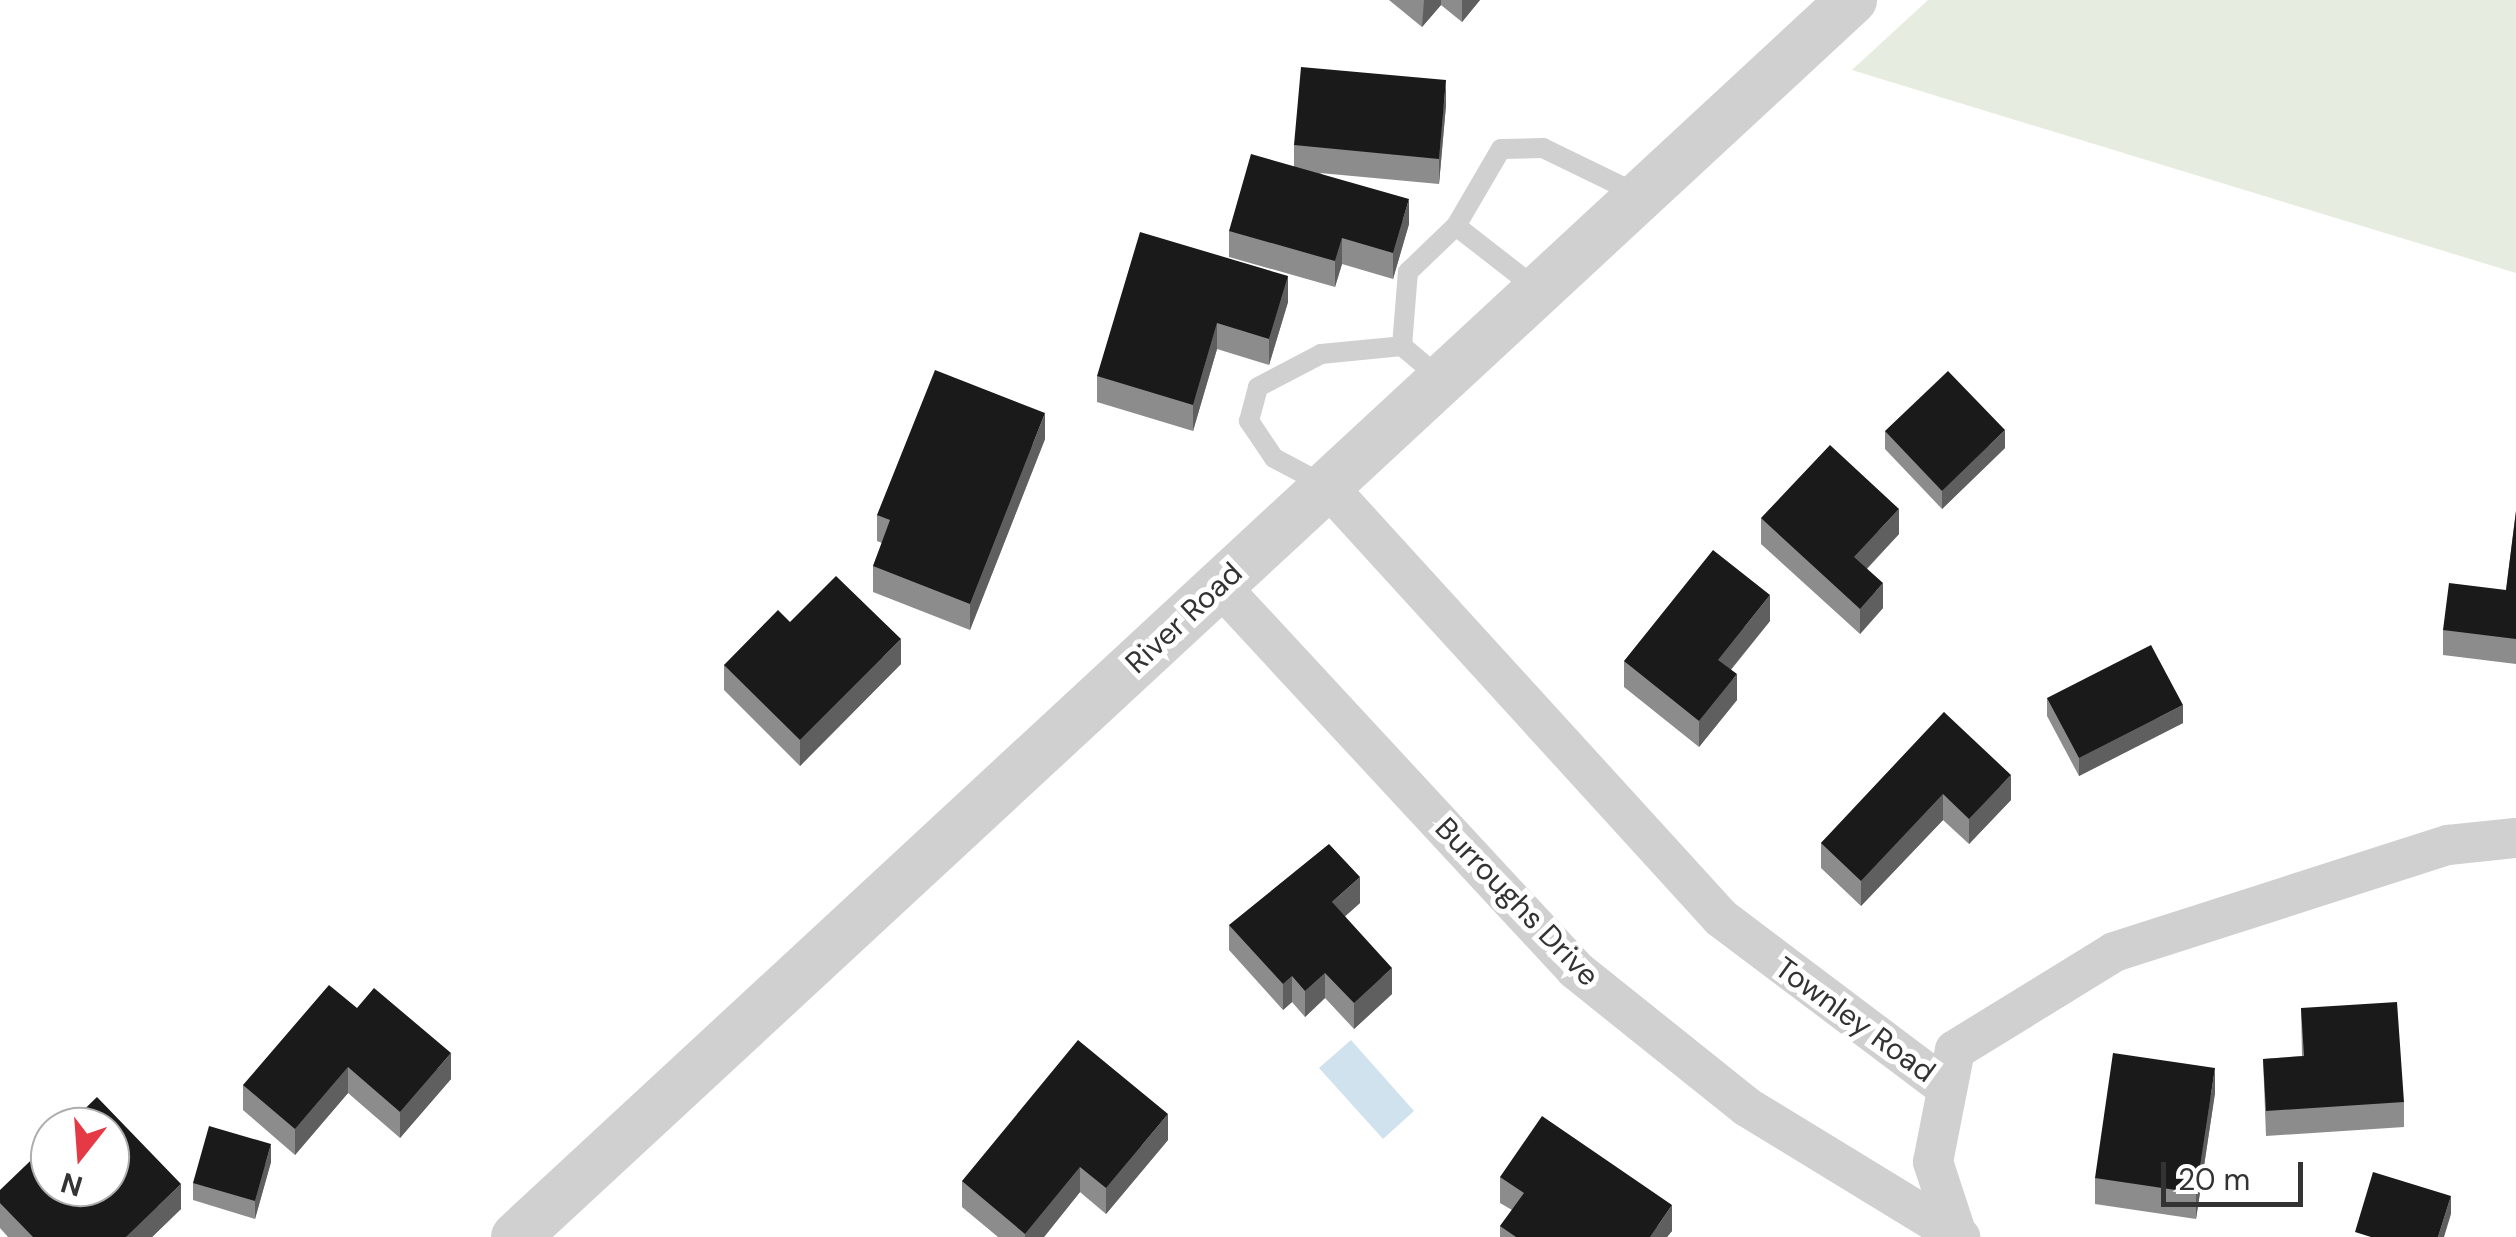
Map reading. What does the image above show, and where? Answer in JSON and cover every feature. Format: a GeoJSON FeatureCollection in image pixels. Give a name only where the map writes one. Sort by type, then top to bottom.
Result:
{"type":"FeatureCollection","features":[{"type":"Feature","properties":{"kind":"street","name":"River Road"},"geometry":{"type":"LineString","coordinates":[[516,1237],[1852,0]]}},
{"type":"Feature","properties":{"kind":"street","name":"Townley Road"},"geometry":{"type":"LineString","coordinates":[[1327,486],[1721,918],[1943,1086],[1955,1050],[2114,952],[2448,845],[2516,838]]}},
{"type":"Feature","properties":{"kind":"street","name":"Burroughs Drive"},"geometry":{"type":"LineString","coordinates":[[1220,586],[1576,970],[1747,1107],[1958,1236]]}},
{"type":"Feature","properties":{"kind":"street","name":"Burroughs Drive"},"geometry":{"type":"LineString","coordinates":[[1943,1086],[1933,1162],[1958,1236]]}},
{"type":"Feature","properties":{"kind":"lane"},"geometry":{"type":"LineString","coordinates":[[1402,346],[1408,272],[1456,226],[1490,158],[1513,144],[1566,156],[1640,195]]}},
{"type":"Feature","properties":{"kind":"lane"},"geometry":{"type":"LineString","coordinates":[[1456,226],[1538,290]]}},
{"type":"Feature","properties":{"kind":"lane"},"geometry":{"type":"LineString","coordinates":[[1327,486],[1274,458],[1250,420],[1250,400],[1296,362],[1402,346],[1441,378]]}},
{"type":"Feature","properties":{"kind":"shaded area"},"geometry":{"type":"Polygon","coordinates":[[[1928,0],[2516,0],[2516,273],[1852,70],[1928,0]]]}},
{"type":"Feature","properties":{"kind":"water"},"geometry":{"type":"Polygon","coordinates":[[[1351,1040],[1414,1111],[1383,1139],[1319,1068],[1351,1040]]]}},
{"type":"Feature","properties":{"kind":"building"},"geometry":{"type":"Polygon","coordinates":[[[1301,67],[1446,80],[1439,159],[1294,145],[1301,67]]]}},
{"type":"Feature","properties":{"kind":"building"},"geometry":{"type":"Polygon","coordinates":[[[1251,154],[1409,199],[1393,253],[1342,238],[1335,261],[1229,231],[1251,154]]]}},
{"type":"Feature","properties":{"kind":"building"},"geometry":{"type":"Polygon","coordinates":[[[1140,232],[1288,276],[1269,339],[1217,323],[1193,405],[1097,376],[1140,232]]]}},
{"type":"Feature","properties":{"kind":"building"},"geometry":{"type":"Polygon","coordinates":[[[935,370],[1045,413],[970,604],[873,566],[890,520],[877,515],[935,370]]]}},
{"type":"Feature","properties":{"kind":"building"},"geometry":{"type":"Polygon","coordinates":[[[1948,371],[2005,430],[1942,491],[1885,431],[1948,371]]]}},
{"type":"Feature","properties":{"kind":"building"},"geometry":{"type":"Polygon","coordinates":[[[1830,445],[1899,509],[1854,557],[1883,583],[1860,609],[1761,518],[1830,445]]]}},
{"type":"Feature","properties":{"kind":"building"},"geometry":{"type":"Polygon","coordinates":[[[2516,511],[2516,639],[2443,630],[2449,583],[2506,590],[2516,511]]]}},
{"type":"Feature","properties":{"kind":"building"},"geometry":{"type":"Polygon","coordinates":[[[1713,550],[1770,595],[1718,660],[1737,674],[1699,721],[1624,661],[1713,550]]]}},
{"type":"Feature","properties":{"kind":"building"},"geometry":{"type":"Polygon","coordinates":[[[836,576],[901,639],[800,740],[724,665],[778,610],[790,622],[836,576]]]}},
{"type":"Feature","properties":{"kind":"building"},"geometry":{"type":"Polygon","coordinates":[[[2151,645],[2183,705],[2079,758],[2047,698],[2151,645]]]}},
{"type":"Feature","properties":{"kind":"building"},"geometry":{"type":"Polygon","coordinates":[[[1944,712],[2011,775],[1969,819],[1943,794],[1861,881],[1821,843],[1944,712]]]}},
{"type":"Feature","properties":{"kind":"building"},"geometry":{"type":"Polygon","coordinates":[[[1329,844],[1360,877],[1332,902],[1392,968],[1354,1003],[1325,973],[1305,991],[1292,976],[1283,984],[1229,925],[1329,844]]]}},
{"type":"Feature","properties":{"kind":"building"},"geometry":{"type":"Polygon","coordinates":[[[329,985],[357,1008],[374,988],[451,1053],[400,1112],[348,1067],[295,1129],[243,1085],[329,985]]]}},
{"type":"Feature","properties":{"kind":"building"},"geometry":{"type":"Polygon","coordinates":[[[2397,1002],[2404,1102],[2266,1111],[2263,1059],[2304,1056],[2301,1008],[2397,1002]]]}},
{"type":"Feature","properties":{"kind":"building"},"geometry":{"type":"Polygon","coordinates":[[[1078,1040],[1168,1114],[1106,1188],[1080,1167],[1025,1234],[962,1181],[1078,1040]]]}},
{"type":"Feature","properties":{"kind":"building"},"geometry":{"type":"Polygon","coordinates":[[[2113,1053],[2215,1068],[2196,1193],[2095,1178],[2113,1053]]]}},
{"type":"Feature","properties":{"kind":"building"},"geometry":{"type":"Polygon","coordinates":[[[97,1097],[107,1107],[87,1107],[97,1097]]]}},
{"type":"Feature","properties":{"kind":"building"},"geometry":{"type":"Polygon","coordinates":[[[1542,1116],[1672,1205],[1650,1237],[1516,1237],[1500,1226],[1524,1193],[1500,1177],[1542,1116]]]}},
{"type":"Feature","properties":{"kind":"building"},"geometry":{"type":"Polygon","coordinates":[[[209,1126],[271,1144],[255,1201],[193,1183],[209,1126]]]}},
{"type":"Feature","properties":{"kind":"building"},"geometry":{"type":"Polygon","coordinates":[[[130,1131],[181,1184],[126,1237],[33,1237],[0,1203],[0,1190],[30,1161],[30,1207],[130,1207],[130,1131]]]}},
{"type":"Feature","properties":{"kind":"building"},"geometry":{"type":"Polygon","coordinates":[[[2373,1172],[2451,1196],[2438,1237],[2371,1237],[2355,1232],[2373,1172]]]}}]}
